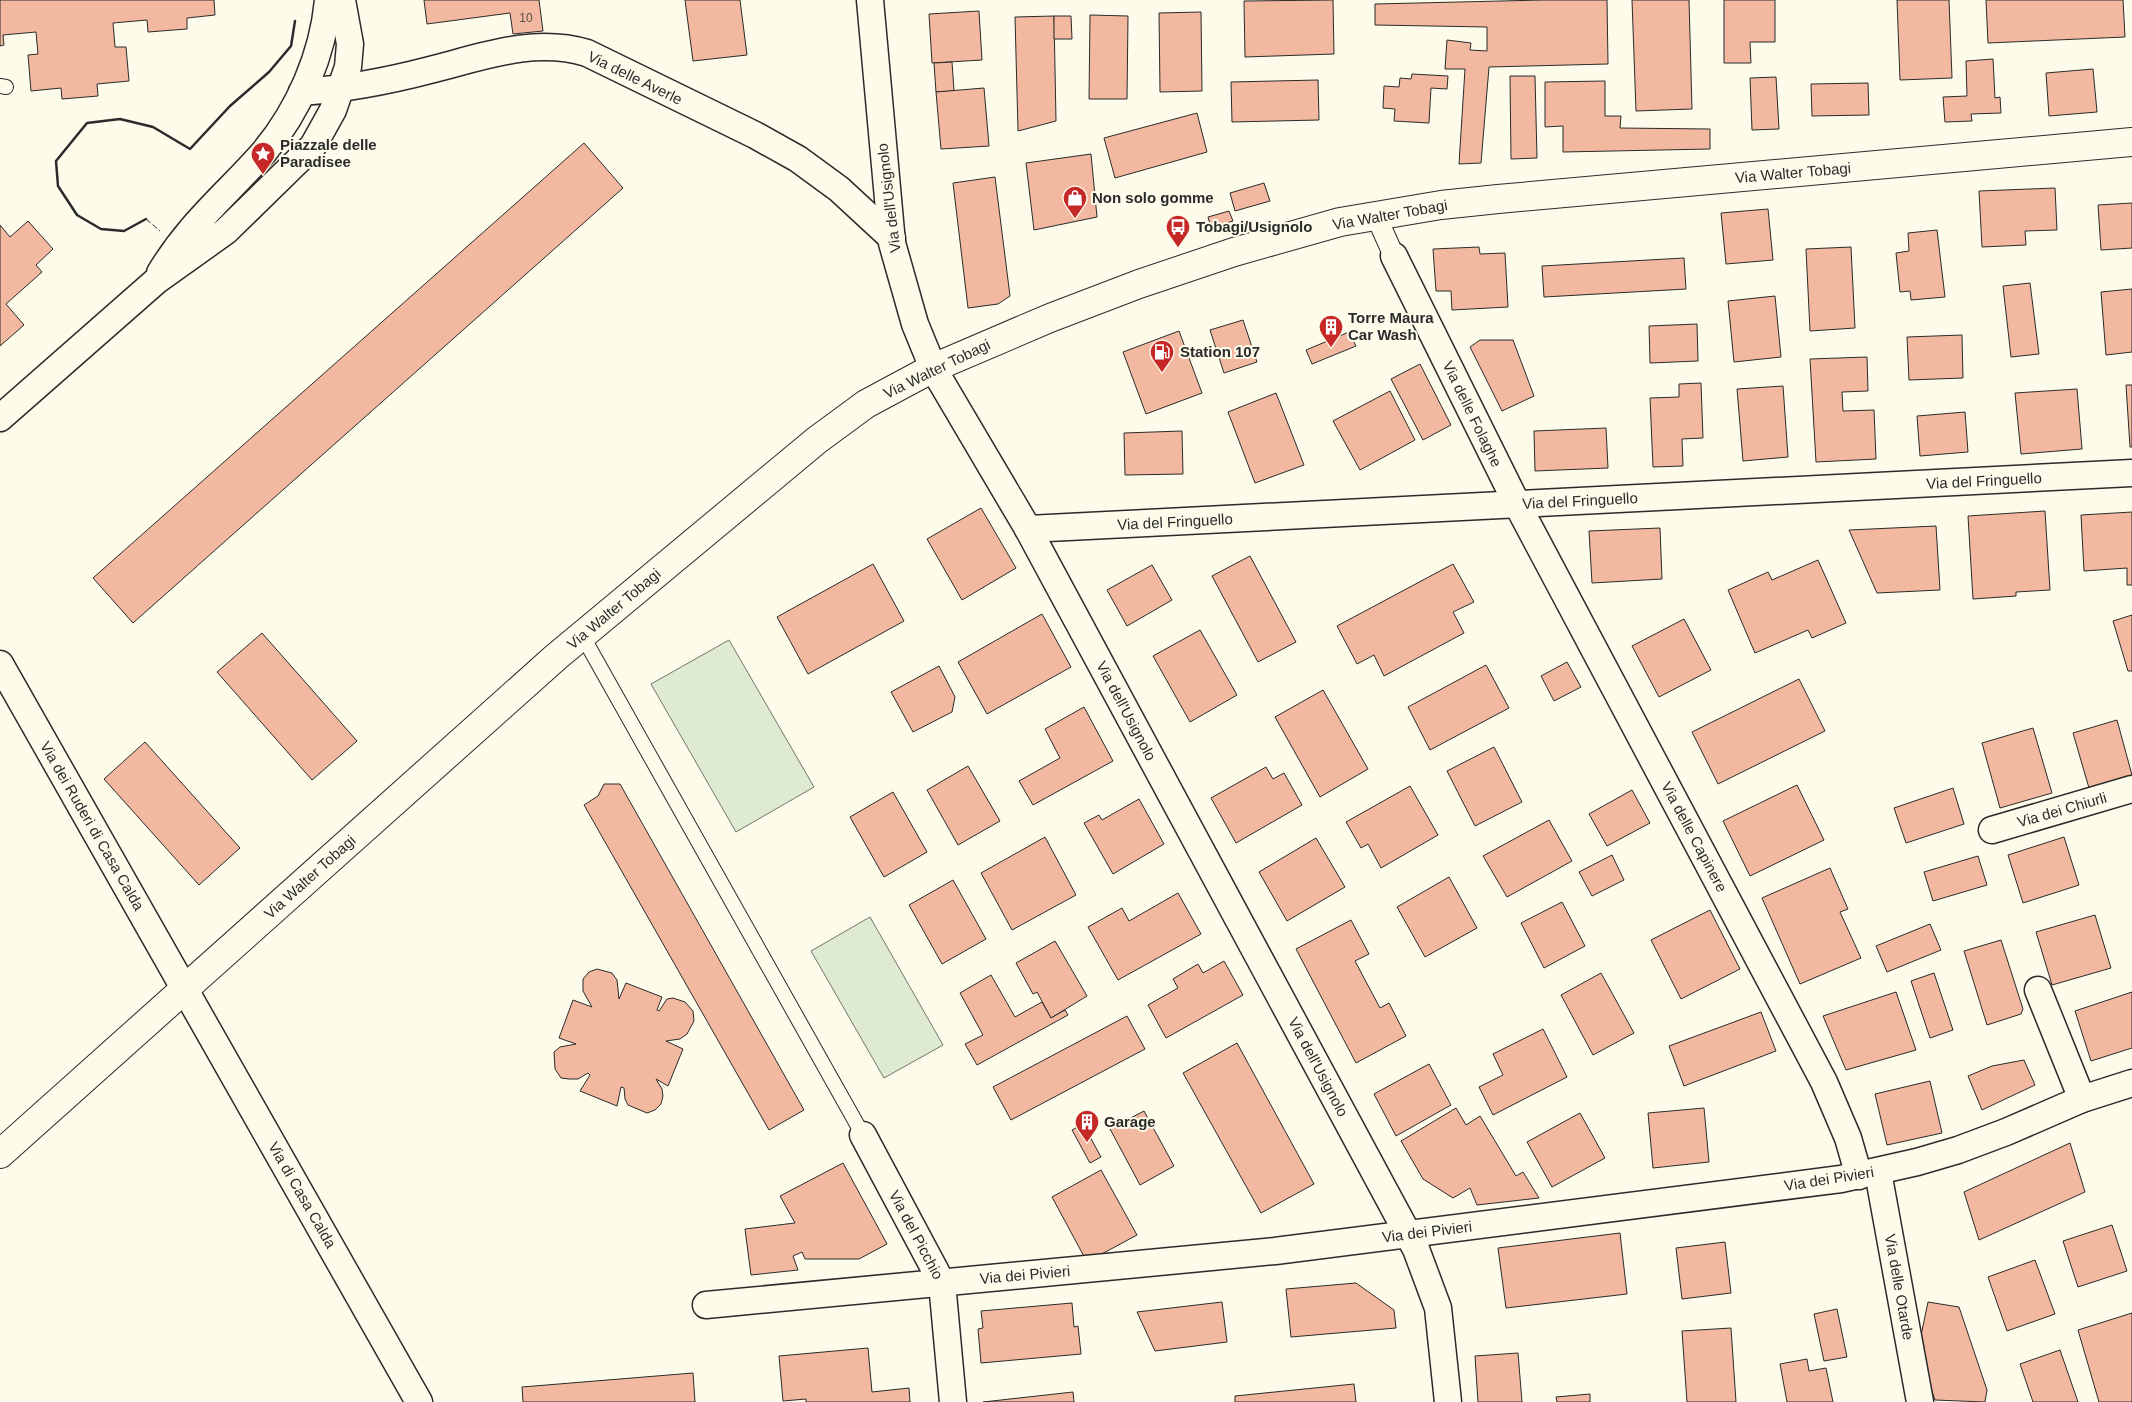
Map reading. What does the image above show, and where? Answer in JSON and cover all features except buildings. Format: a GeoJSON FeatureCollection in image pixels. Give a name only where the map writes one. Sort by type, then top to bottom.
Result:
{"type":"FeatureCollection","features":[{"type":"Feature","properties":{"kind":"street"},"geometry":{"type":"LineString","coordinates":[[156,281],[191,228],[251,166],[276,136],[302,92],[320,42],[328,0]]}},
{"type":"Feature","properties":{"kind":"street"},"geometry":{"type":"LineString","coordinates":[[0,418],[156,281],[226,231],[308,151],[324,129],[342,89],[348,66],[350,44],[342,0]]}},
{"type":"Feature","properties":{"kind":"street","name":"Via dell'Usignolo"},"geometry":{"type":"LineString","coordinates":[[870,0],[892,238],[904,292],[933,368],[1028,529],[1421,1260],[1438,1308],[1448,1402]]}},
{"type":"Feature","properties":{"kind":"street","name":"Via delle Averle"},"geometry":{"type":"LineString","coordinates":[[302,92],[342,89],[428,70],[501,51],[540,47],[573,49],[587,53],[755,135],[798,159],[839,189],[892,238]]}},
{"type":"Feature","properties":{"kind":"street","name":"Via Walter Tobagi"},"geometry":{"type":"LineString","coordinates":[[0,1154],[582,636],[817,440],[866,404],[933,368],[1050,318],[1139,284],[1301,232],[1376,216],[1498,199],[2132,142]]}},
{"type":"Feature","properties":{"kind":"street","name":"Via delle Folaghe"},"geometry":{"type":"LineString","coordinates":[[1376,216],[1517,504]]}},
{"type":"Feature","properties":{"kind":"street","name":"Via del Fringuello"},"geometry":{"type":"LineString","coordinates":[[1028,529],[2132,473]]}},
{"type":"Feature","properties":{"kind":"street","name":"Via delle Capinere"},"geometry":{"type":"LineString","coordinates":[[1517,504],[1824,1082],[1848,1138],[1869,1174]]}},
{"type":"Feature","properties":{"kind":"street","name":"Via dei Ruderi di Casa Calda"},"geometry":{"type":"LineString","coordinates":[[0,664],[185,988]]}},
{"type":"Feature","properties":{"kind":"street","name":"Via dei Chiurli"},"geometry":{"type":"LineString","coordinates":[[1992,830],[2132,789]]}},
{"type":"Feature","properties":{"kind":"street","name":"Via di Casa Calda"},"geometry":{"type":"LineString","coordinates":[[185,988],[419,1402]]}},
{"type":"Feature","properties":{"kind":"street"},"geometry":{"type":"LineString","coordinates":[[2038,990],[2082,1099]]}},
{"type":"Feature","properties":{"kind":"street","name":"Via dei Pivieri"},"geometry":{"type":"LineString","coordinates":[[706,1305],[1275,1251],[1869,1174],[1938,1157],[1982,1142],[2082,1099],[2132,1082]]}},
{"type":"Feature","properties":{"kind":"street","name":"Via del Picchio"},"geometry":{"type":"LineString","coordinates":[[863,1135],[942,1283],[953,1402]]}},
{"type":"Feature","properties":{"kind":"street","name":"Via delle Otarde"},"geometry":{"type":"LineString","coordinates":[[1869,1174],[1920,1402]]}},
{"type":"Feature","properties":{"kind":"lane"},"geometry":{"type":"LineString","coordinates":[[582,636],[863,1135]]}},
{"type":"Feature","properties":{"kind":"green space"},"geometry":{"type":"Polygon","coordinates":[[[729,640],[814,787],[736,832],[651,684],[729,640]]]}},
{"type":"Feature","properties":{"kind":"green space"},"geometry":{"type":"Polygon","coordinates":[[[870,917],[943,1045],[884,1078],[811,951],[870,917]]]}},
{"type":"Feature","properties":{"kind":"fence"},"geometry":{"type":"LineString","coordinates":[[146,219],[160,231]]}},
{"type":"Feature","properties":{"kind":"wall"},"geometry":{"type":"LineString","coordinates":[[146,219],[124,231],[101,229],[77,215],[58,186],[56,161],[87,123],[120,119],[153,127],[190,149],[230,106],[269,72],[291,46],[295,21]]}},
{"type":"Feature","properties":{"kind":"place","name":"Piazzale delle Paradisee"},"geometry":{"type":"Point","coordinates":[263,175]}},
{"type":"Feature","properties":{"kind":"place","name":"Non solo gomme"},"geometry":{"type":"Point","coordinates":[1075,219]}},
{"type":"Feature","properties":{"kind":"place","name":"Tobagi/Usignolo"},"geometry":{"type":"Point","coordinates":[1178,248]}},
{"type":"Feature","properties":{"kind":"place","name":"Torre Maura Car Wash"},"geometry":{"type":"Point","coordinates":[1331,348]}},
{"type":"Feature","properties":{"kind":"place","name":"Station 107"},"geometry":{"type":"Point","coordinates":[1162,373]}},
{"type":"Feature","properties":{"kind":"place","name":"Garage"},"geometry":{"type":"Point","coordinates":[1087,1143]}}]}
